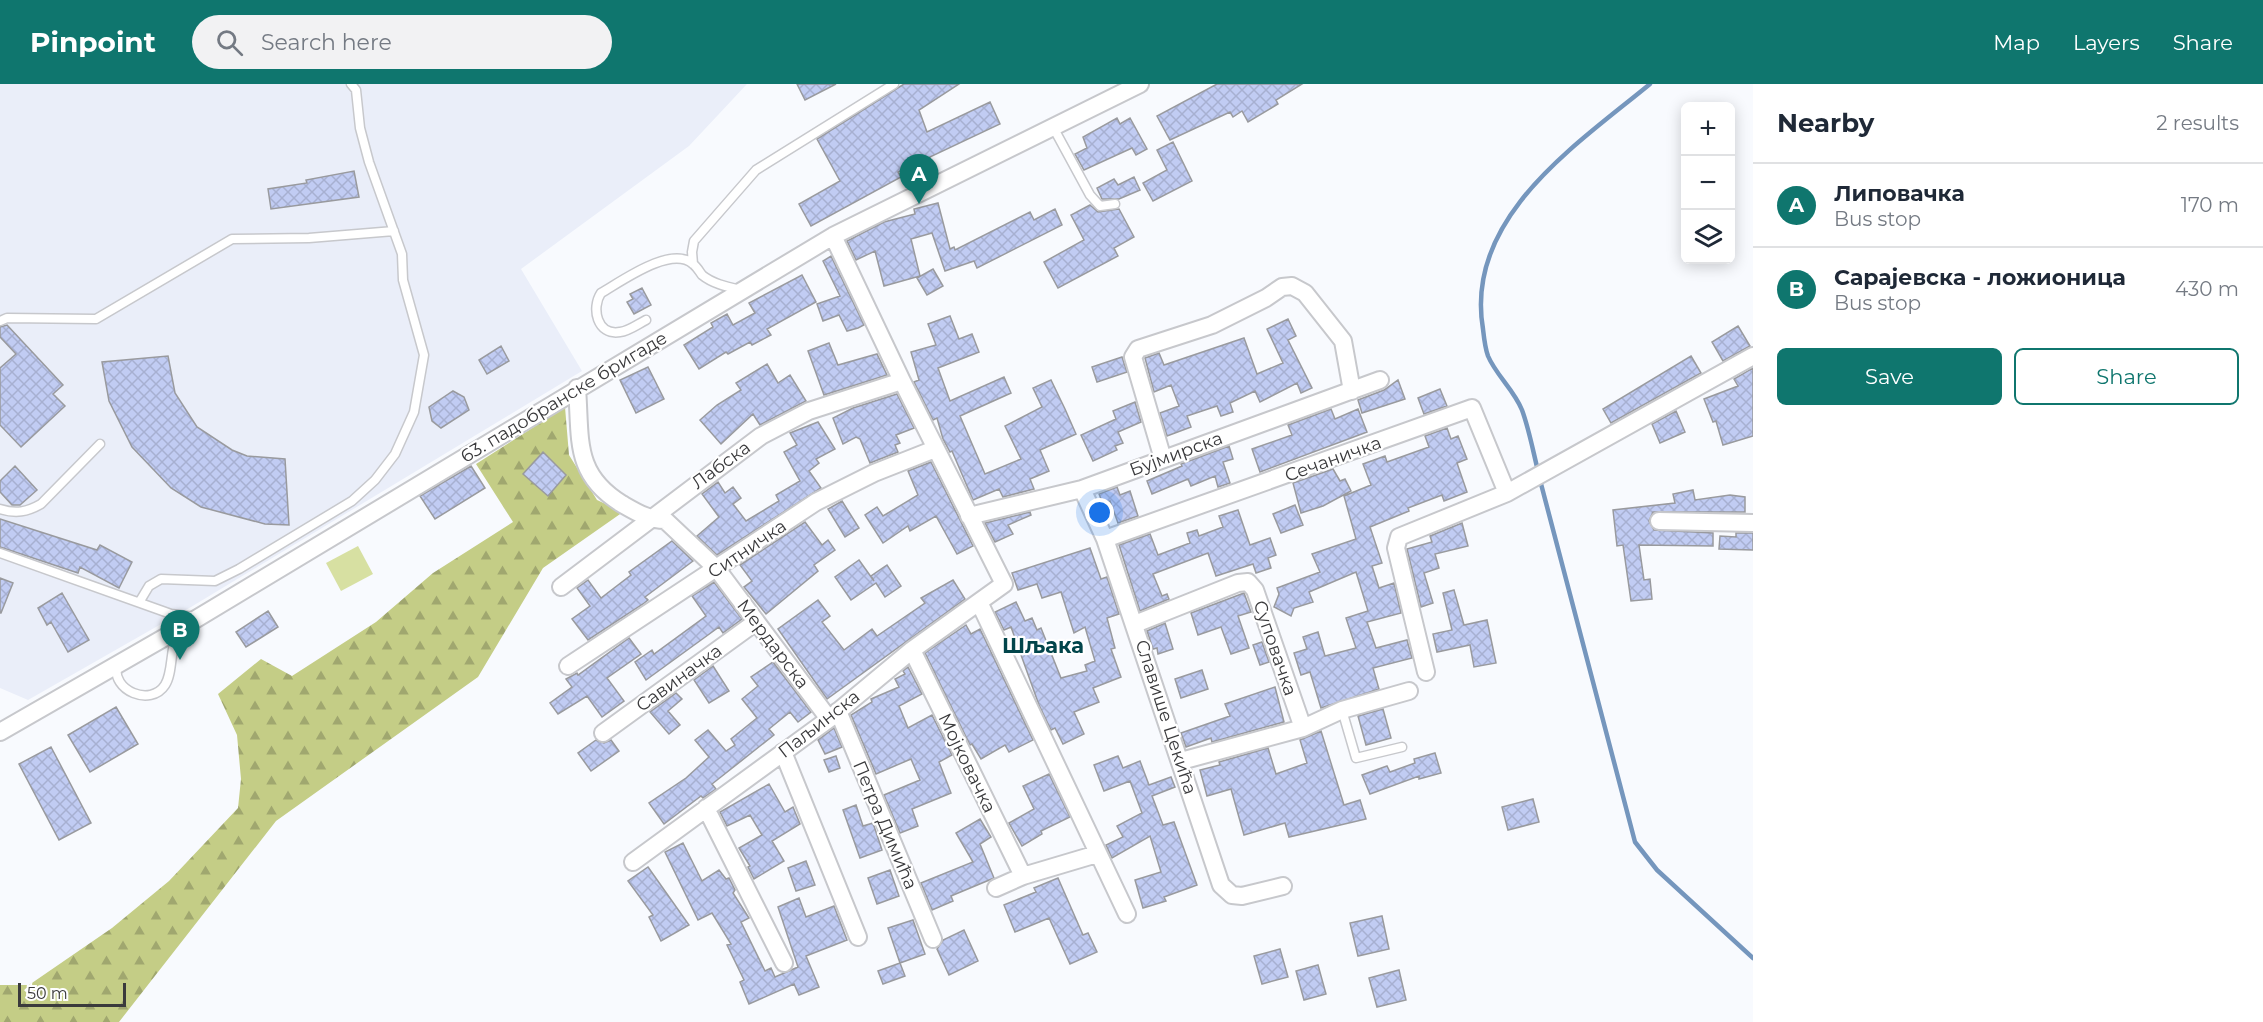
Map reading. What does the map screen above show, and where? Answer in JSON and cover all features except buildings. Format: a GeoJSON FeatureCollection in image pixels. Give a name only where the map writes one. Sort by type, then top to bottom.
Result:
{"type":"FeatureCollection","features":[{"type":"Feature","properties":{"kind":"street","name":"63. падобранске бригаде"},"geometry":{"type":"LineString","coordinates":[[0,732],[198,618],[833,236],[1140,84]]}},
{"type":"Feature","properties":{"kind":"street"},"geometry":{"type":"LineString","coordinates":[[833,236],[969,516]]}},
{"type":"Feature","properties":{"kind":"street"},"geometry":{"type":"LineString","coordinates":[[1163,459],[1133,357],[1138,349],[1212,325],[1266,298],[1282,287],[1292,286],[1305,293],[1343,341],[1352,391]]}},
{"type":"Feature","properties":{"kind":"street"},"geometry":{"type":"LineString","coordinates":[[1426,672],[1396,548],[1399,537],[1406,532],[1507,494],[1753,356]]}},
{"type":"Feature","properties":{"kind":"street","name":"Бујмирска"},"geometry":{"type":"LineString","coordinates":[[969,516],[1082,489],[1380,380]]}},
{"type":"Feature","properties":{"kind":"street","name":"Лабска"},"geometry":{"type":"LineString","coordinates":[[561,587],[649,518],[761,436],[809,411],[902,381]]}},
{"type":"Feature","properties":{"kind":"street","name":"Мердарска"},"geometry":{"type":"LineString","coordinates":[[577,388],[583,456],[592,479],[618,501],[649,518],[665,520],[717,569],[756,622],[833,715]]}},
{"type":"Feature","properties":{"kind":"street","name":"Сечаничка"},"geometry":{"type":"LineString","coordinates":[[1105,538],[1472,408],[1507,494]]}},
{"type":"Feature","properties":{"kind":"street","name":"Ситничка"},"geometry":{"type":"LineString","coordinates":[[568,666],[816,501],[874,473],[935,448]]}},
{"type":"Feature","properties":{"kind":"street","name":"Славише Цекића"},"geometry":{"type":"LineString","coordinates":[[1082,489],[1105,538],[1221,885],[1232,895],[1242,896],[1283,886]]}},
{"type":"Feature","properties":{"kind":"street","name":"Паљинска"},"geometry":{"type":"LineString","coordinates":[[633,862],[833,715],[912,650],[1004,584],[969,516]]}},
{"type":"Feature","properties":{"kind":"street"},"geometry":{"type":"LineString","coordinates":[[1659,521],[1753,523]]}},
{"type":"Feature","properties":{"kind":"street","name":"Суповачка"},"geometry":{"type":"LineString","coordinates":[[1135,624],[1238,583],[1248,582],[1255,590],[1303,729]]}},
{"type":"Feature","properties":{"kind":"street"},"geometry":{"type":"LineString","coordinates":[[979,602],[1126,914]]}},
{"type":"Feature","properties":{"kind":"street","name":"Савиначка"},"geometry":{"type":"LineString","coordinates":[[603,734],[756,622]]}},
{"type":"Feature","properties":{"kind":"street","name":"Мојковачка"},"geometry":{"type":"LineString","coordinates":[[912,650],[1023,876]]}},
{"type":"Feature","properties":{"kind":"street"},"geometry":{"type":"LineString","coordinates":[[1181,761],[1303,729],[1342,710],[1409,691]]}},
{"type":"Feature","properties":{"kind":"street","name":"Петра Димића"},"geometry":{"type":"LineString","coordinates":[[833,715],[933,939]]}},
{"type":"Feature","properties":{"kind":"street"},"geometry":{"type":"LineString","coordinates":[[783,752],[858,937]]}},
{"type":"Feature","properties":{"kind":"street"},"geometry":{"type":"LineString","coordinates":[[706,808],[784,963]]}},
{"type":"Feature","properties":{"kind":"street"},"geometry":{"type":"LineString","coordinates":[[996,888],[1023,876],[1097,854]]}},
{"type":"Feature","properties":{"kind":"lane"},"geometry":{"type":"LineString","coordinates":[[140,601],[149,586],[161,579],[214,580],[239,569],[352,501],[375,480],[394,454],[414,412],[424,355],[419,328],[408,298],[402,254],[369,162],[360,128],[356,90],[351,84]]}},
{"type":"Feature","properties":{"kind":"lane"},"geometry":{"type":"LineString","coordinates":[[693,264],[694,241],[756,170],[894,84]]}},
{"type":"Feature","properties":{"kind":"lane"},"geometry":{"type":"LineString","coordinates":[[1053,126],[1090,195],[1100,206],[1115,204]]}},
{"type":"Feature","properties":{"kind":"lane"},"geometry":{"type":"LineString","coordinates":[[0,321],[7,318],[96,319],[232,239],[309,238],[394,231]]}},
{"type":"Feature","properties":{"kind":"lane"},"geometry":{"type":"LineString","coordinates":[[646,320],[621,332],[608,331],[601,326],[595,313],[595,302],[601,293],[655,263],[682,258],[693,264],[713,282],[741,290]]}},
{"type":"Feature","properties":{"kind":"lane"},"geometry":{"type":"LineString","coordinates":[[0,509],[16,513],[30,511],[41,504],[100,444]]}},
{"type":"Feature","properties":{"kind":"lane"},"geometry":{"type":"LineString","coordinates":[[0,553],[140,601],[171,614],[198,618]]}},
{"type":"Feature","properties":{"kind":"lane"},"geometry":{"type":"LineString","coordinates":[[117,664],[116,675],[124,689],[142,694],[158,691],[167,682],[171,650],[181,628]]}},
{"type":"Feature","properties":{"kind":"lane"},"geometry":{"type":"LineString","coordinates":[[1342,710],[1356,758],[1402,747]]}},
{"type":"Feature","properties":{"kind":"shaded area"},"geometry":{"type":"Polygon","coordinates":[[[0,84],[747,84],[689,146],[521,269],[582,371],[191,607],[28,700],[0,688],[0,84]]]}},
{"type":"Feature","properties":{"kind":"green space"},"geometry":{"type":"Polygon","coordinates":[[[565,407],[569,455],[597,500],[623,512],[543,568],[478,677],[276,821],[119,1022],[0,1022],[0,985],[29,985],[112,928],[169,881],[238,808],[241,779],[237,735],[218,694],[261,659],[292,676],[376,622],[433,573],[513,522],[476,464],[565,407]]]}},
{"type":"Feature","properties":{"kind":"green space"},"geometry":{"type":"Polygon","coordinates":[[[358,546],[373,574],[341,591],[326,563],[358,546]]]}},
{"type":"Feature","properties":{"kind":"waterway"},"geometry":{"type":"LineString","coordinates":[[1538,471],[1522,410],[1491,363],[1485,346],[1482,289],[1491,252],[1508,219],[1532,188],[1590,132],[1650,84]]}},
{"type":"Feature","properties":{"kind":"waterway"},"geometry":{"type":"LineString","coordinates":[[1540,480],[1635,842],[1657,870],[1753,958]]}},
{"type":"Feature","properties":{"kind":"place","name":"Липовачка"},"geometry":{"type":"Point","coordinates":[919,204]}},
{"type":"Feature","properties":{"kind":"place","name":"Сарајевска - ложионица"},"geometry":{"type":"Point","coordinates":[180,660]}},
{"type":"Feature","properties":{"kind":"district","name":"Шљака"},"geometry":{"type":"Point","coordinates":[1043,645]}}]}
